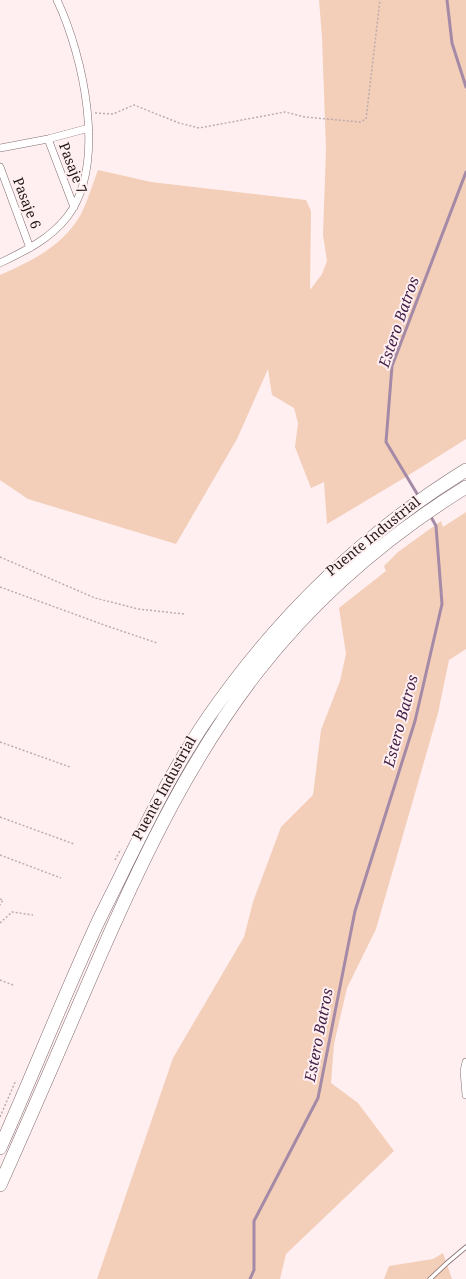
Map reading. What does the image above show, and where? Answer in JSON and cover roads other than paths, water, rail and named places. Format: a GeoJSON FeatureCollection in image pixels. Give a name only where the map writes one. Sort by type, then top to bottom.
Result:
{"type":"FeatureCollection","features":[{"type":"Feature","properties":{"kind":"highway","name":"Puente Industrial"},"geometry":{"type":"LineString","coordinates":[[0,1185],[114,924],[151,844],[204,748],[225,716],[253,667],[292,613],[351,556],[409,509],[466,470]]}},
{"type":"Feature","properties":{"kind":"highway","name":"Puente Industrial"},"geometry":{"type":"LineString","coordinates":[[0,1148],[97,923],[156,806],[190,746],[208,718],[253,667],[354,570],[409,525],[466,487]]}},
{"type":"Feature","properties":{"kind":"street"},"geometry":{"type":"LineString","coordinates":[[0,263],[30,248],[55,231],[74,207],[84,182],[89,142],[83,84],[75,47],[67,22],[56,0]]}},
{"type":"Feature","properties":{"kind":"street"},"geometry":{"type":"LineString","coordinates":[[0,148],[48,139],[88,128]]}},
{"type":"Feature","properties":{"kind":"street","name":"Pasaje 7"},"geometry":{"type":"LineString","coordinates":[[48,139],[74,207]]}},
{"type":"Feature","properties":{"kind":"street","name":"Pasaje 6"},"geometry":{"type":"LineString","coordinates":[[0,166],[30,248]]}},
{"type":"Feature","properties":{"kind":"street"},"geometry":{"type":"LineString","coordinates":[[466,1062],[466,1096]]}},
{"type":"Feature","properties":{"kind":"lane"},"geometry":{"type":"LineString","coordinates":[[430,1279],[466,1247]]}},
{"type":"Feature","properties":{"kind":"waterway","name":"Estero Batros"},"geometry":{"type":"LineString","coordinates":[[447,0],[452,43],[466,87]]}},
{"type":"Feature","properties":{"kind":"waterway","name":"Estero Batros"},"geometry":{"type":"LineString","coordinates":[[419,497],[386,442],[392,366],[466,172]]}},
{"type":"Feature","properties":{"kind":"waterway","name":"Estero Batros"},"geometry":{"type":"LineString","coordinates":[[250,1279],[254,1270],[254,1221],[318,1098],[355,911],[415,721],[442,604],[436,526],[430,515]]}}]}
